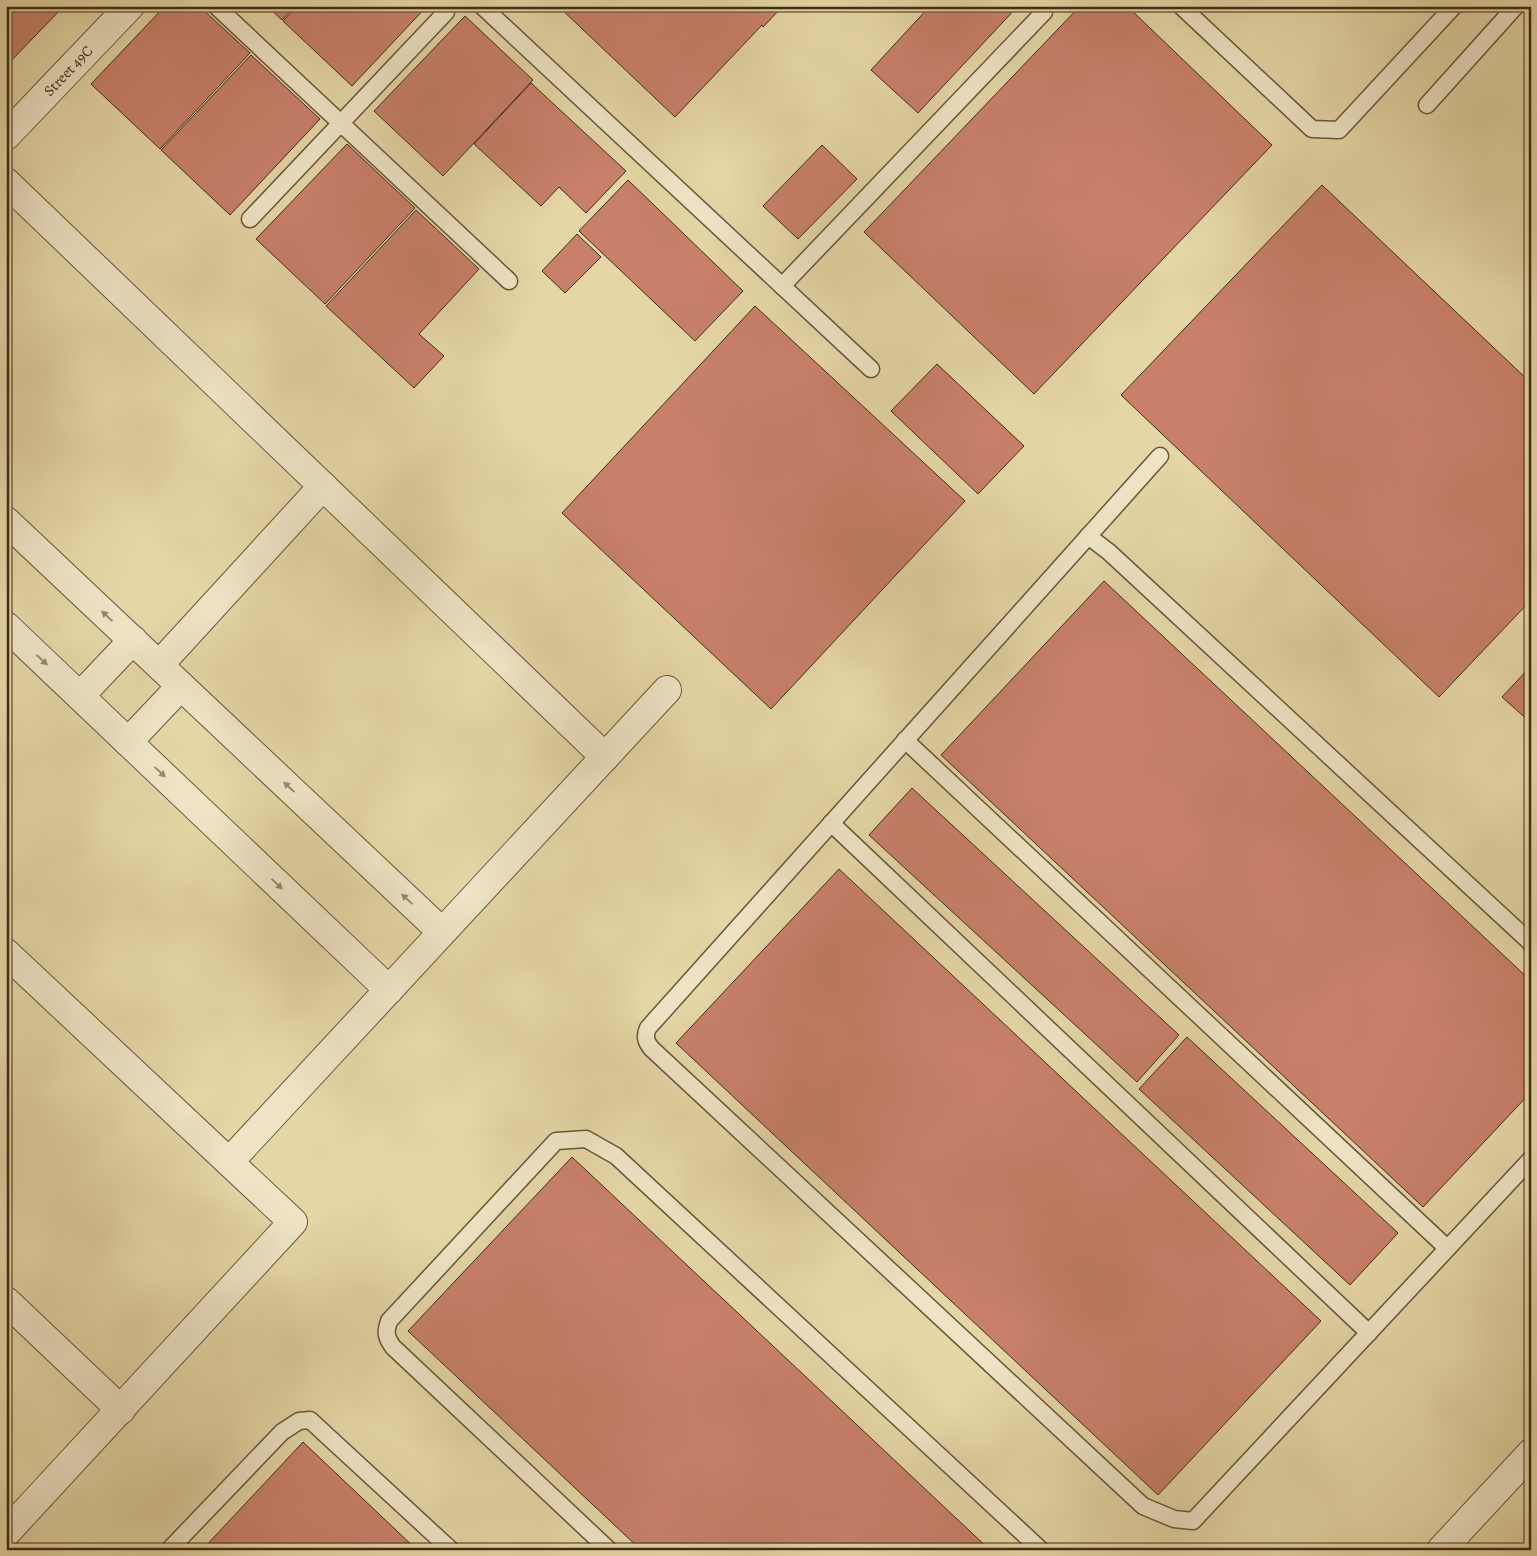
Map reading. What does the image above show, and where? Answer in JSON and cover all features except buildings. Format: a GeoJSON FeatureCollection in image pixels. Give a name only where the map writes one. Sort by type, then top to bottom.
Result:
{"type":"FeatureCollection","features":[{"type":"Feature","properties":{"kind":"street","name":"Street 49C"},"geometry":{"type":"LineString","coordinates":[[6,136],[130,6]]}},
{"type":"Feature","properties":{"kind":"street"},"geometry":{"type":"LineString","coordinates":[[6,182],[605,757]]}},
{"type":"Feature","properties":{"kind":"street"},"geometry":{"type":"LineString","coordinates":[[159,665],[323,486]]}},
{"type":"Feature","properties":{"kind":"street"},"geometry":{"type":"LineString","coordinates":[[6,521],[442,932]]}},
{"type":"Feature","properties":{"kind":"street"},"geometry":{"type":"LineString","coordinates":[[6,626],[389,990]]}},
{"type":"Feature","properties":{"kind":"street"},"geometry":{"type":"LineString","coordinates":[[80,696],[133,640]]}},
{"type":"Feature","properties":{"kind":"street"},"geometry":{"type":"LineString","coordinates":[[128,742],[181,686]]}},
{"type":"Feature","properties":{"kind":"street"},"geometry":{"type":"LineString","coordinates":[[228,1162],[667,690]]}},
{"type":"Feature","properties":{"kind":"street"},"geometry":{"type":"LineString","coordinates":[[6,954],[293,1222],[6,1533]]}},
{"type":"Feature","properties":{"kind":"street"},"geometry":{"type":"LineString","coordinates":[[6,1301],[120,1410]]}},
{"type":"Feature","properties":{"kind":"street"},"geometry":{"type":"LineString","coordinates":[[1441,1550],[1531,1453]]}},
{"type":"Feature","properties":{"kind":"lane"},"geometry":{"type":"LineString","coordinates":[[216,6],[510,281]]}},
{"type":"Feature","properties":{"kind":"lane"},"geometry":{"type":"LineString","coordinates":[[482,6],[871,369]]}},
{"type":"Feature","properties":{"kind":"lane"},"geometry":{"type":"LineString","coordinates":[[1181,6],[1312,129],[1340,130],[1454,6]]}},
{"type":"Feature","properties":{"kind":"lane"},"geometry":{"type":"LineString","coordinates":[[1427,105],[1516,6]]}},
{"type":"Feature","properties":{"kind":"lane"},"geometry":{"type":"LineString","coordinates":[[250,219],[446,12]]}},
{"type":"Feature","properties":{"kind":"lane"},"geometry":{"type":"LineString","coordinates":[[782,286],[1044,12]]}},
{"type":"Feature","properties":{"kind":"lane"},"geometry":{"type":"LineString","coordinates":[[1160,456],[648,1028],[646,1042],[1143,1506],[1174,1519],[1193,1521],[1531,1159]]}},
{"type":"Feature","properties":{"kind":"lane"},"geometry":{"type":"LineString","coordinates":[[1088,536],[1116,558],[1531,943]]}},
{"type":"Feature","properties":{"kind":"lane"},"geometry":{"type":"LineString","coordinates":[[904,740],[1448,1248]]}},
{"type":"Feature","properties":{"kind":"lane"},"geometry":{"type":"LineString","coordinates":[[831,823],[1369,1333]]}},
{"type":"Feature","properties":{"kind":"lane"},"geometry":{"type":"LineString","coordinates":[[609,1550],[393,1347],[387,1338],[389,1321],[556,1141],[586,1139],[616,1156],[1041,1550]]}},
{"type":"Feature","properties":{"kind":"lane"},"geometry":{"type":"LineString","coordinates":[[169,1550],[282,1432],[299,1421],[310,1420],[451,1550]]}}]}
